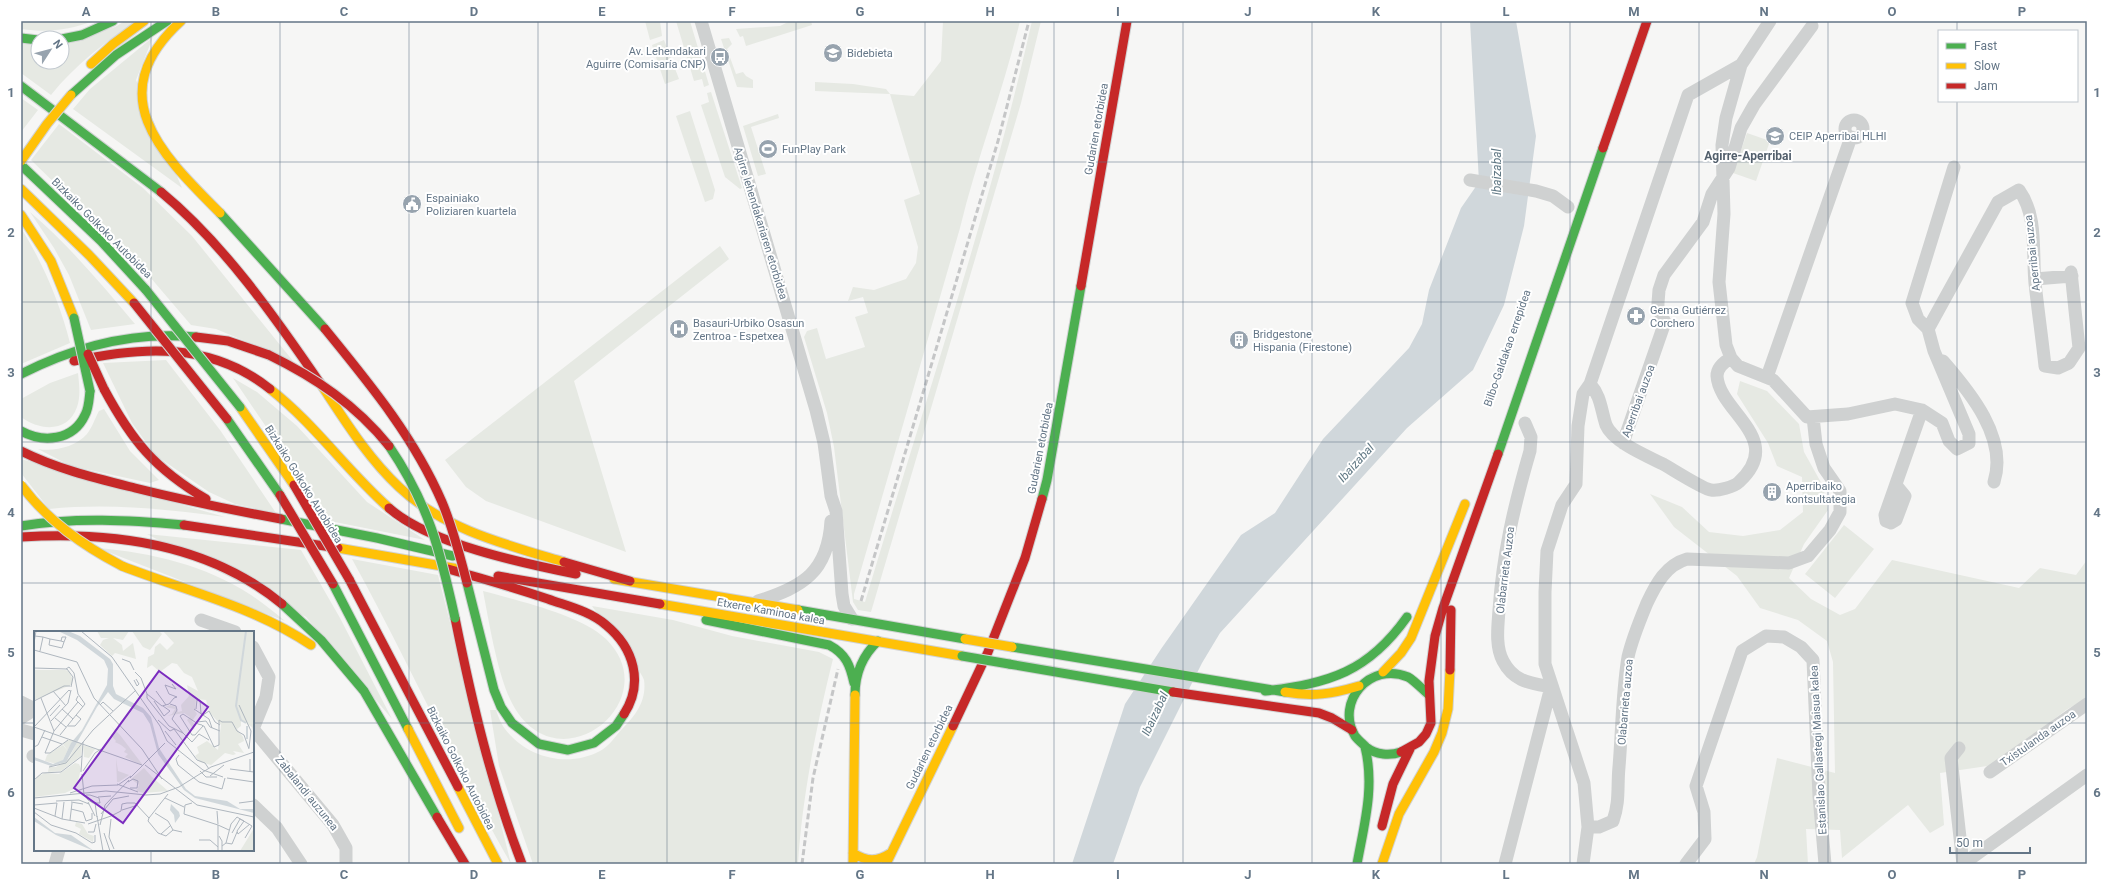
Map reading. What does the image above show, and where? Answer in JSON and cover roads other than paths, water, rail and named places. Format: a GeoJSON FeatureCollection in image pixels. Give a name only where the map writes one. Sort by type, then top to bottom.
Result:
{"type":"FeatureCollection","features":[{"type":"Feature","properties":{"kind":"main road"},"geometry":{"type":"LineString","coordinates":[[70,37],[97,30],[113,21]]}},
{"type":"Feature","properties":{"kind":"main road"},"geometry":{"type":"LineString","coordinates":[[21,146],[113,44],[144,21]]}},
{"type":"Feature","properties":{"kind":"main road"},"geometry":{"type":"LineString","coordinates":[[21,161],[69,92],[116,56],[167,21]]}},
{"type":"Feature","properties":{"kind":"main road"},"geometry":{"type":"LineString","coordinates":[[181,21],[160,41],[145,67],[141,80],[146,119],[158,143],[180,170],[278,273],[325,329],[385,406],[421,459],[443,502],[467,583],[495,692],[503,710],[512,723],[529,738],[544,748],[563,750],[581,749],[597,742],[617,727],[629,710],[635,694],[636,679],[632,659],[624,644],[608,626],[587,613],[559,603],[433,565]]}},
{"type":"Feature","properties":{"kind":"main road","name":"Gudarien etorbidea"},"geometry":{"type":"LineString","coordinates":[[886,864],[988,652],[1025,558],[1047,480],[1127,21]]}},
{"type":"Feature","properties":{"kind":"main road"},"geometry":{"type":"LineString","coordinates":[[1375,864],[1393,784],[1410,750],[1423,738],[1431,722],[1429,695],[1430,667],[1433,638],[1441,608],[1464,553],[1646,21]]}},
{"type":"Feature","properties":{"kind":"main road"},"geometry":{"type":"LineString","coordinates":[[21,86],[67,119],[158,189],[196,224],[223,254],[294,343],[366,450],[386,474],[411,498],[458,525],[488,537],[594,572],[630,581]]}},
{"type":"Feature","properties":{"kind":"main road"},"geometry":{"type":"LineString","coordinates":[[67,119],[112,147],[176,192]]}},
{"type":"Feature","properties":{"kind":"main road","name":"Bizkaiko Golkoko Autobidea"},"geometry":{"type":"LineString","coordinates":[[21,165],[101,242],[146,290],[240,407],[294,486],[349,579],[498,864]]}},
{"type":"Feature","properties":{"kind":"main road"},"geometry":{"type":"LineString","coordinates":[[21,189],[89,255],[134,303],[227,419],[280,496],[333,584],[462,834]]}},
{"type":"Feature","properties":{"kind":"main road"},"geometry":{"type":"LineString","coordinates":[[21,215],[36,234],[51,261],[104,389],[128,433],[147,456],[184,487],[227,510]]}},
{"type":"Feature","properties":{"kind":"main road"},"geometry":{"type":"LineString","coordinates":[[223,231],[251,256],[325,329]]}},
{"type":"Feature","properties":{"kind":"main road"},"geometry":{"type":"LineString","coordinates":[[21,431],[27,436],[39,439],[50,439],[71,432],[84,418],[89,408],[90,391],[74,318]]}},
{"type":"Feature","properties":{"kind":"main road"},"geometry":{"type":"LineString","coordinates":[[21,374],[61,354],[97,343],[126,338],[172,336],[214,338],[237,343],[269,355],[305,372],[334,391],[371,422],[396,454],[418,491],[432,527],[455,618],[474,710],[489,769],[522,864]]}},
{"type":"Feature","properties":{"kind":"main road"},"geometry":{"type":"LineString","coordinates":[[24,383],[74,361],[129,350],[149,349],[187,352],[225,362],[252,375],[294,408],[318,432],[373,495],[402,519],[424,531],[486,552],[528,564],[593,577],[630,581]]}},
{"type":"Feature","properties":{"kind":"main road"},"geometry":{"type":"LineString","coordinates":[[1505,432],[1512,425],[1525,424],[1520,414],[1516,399]]}},
{"type":"Feature","properties":{"kind":"main road"},"geometry":{"type":"LineString","coordinates":[[21,451],[43,462],[70,472],[227,510],[371,535],[473,561]]}},
{"type":"Feature","properties":{"kind":"main road"},"geometry":{"type":"LineString","coordinates":[[21,485],[45,515],[66,534],[92,551],[122,566],[248,610],[297,634],[318,651],[352,686],[402,756]]}},
{"type":"Feature","properties":{"kind":"main road"},"geometry":{"type":"LineString","coordinates":[[1265,691],[1306,696],[1330,694],[1360,686],[1382,672],[1401,652],[1411,638],[1470,493]]}},
{"type":"Feature","properties":{"kind":"main road"},"geometry":{"type":"LineString","coordinates":[[21,526],[80,519],[162,523],[270,537],[577,588]]}},
{"type":"Feature","properties":{"kind":"main road"},"geometry":{"type":"LineString","coordinates":[[1265,691],[1313,685],[1339,677],[1363,664],[1385,646],[1397,632],[1414,606],[1441,550],[1457,526]]}},
{"type":"Feature","properties":{"kind":"main road"},"geometry":{"type":"LineString","coordinates":[[21,538],[46,534],[107,538],[155,544],[206,560],[257,586],[292,613],[339,658],[358,682],[387,726],[402,756],[465,864]]}},
{"type":"Feature","properties":{"kind":"main road"},"geometry":{"type":"LineString","coordinates":[[1382,864],[1387,844],[1400,810],[1433,755],[1446,722],[1449,694],[1450,620],[1464,553]]}},
{"type":"Feature","properties":{"kind":"main road"},"geometry":{"type":"LineString","coordinates":[[495,567],[577,588]]}},
{"type":"Feature","properties":{"kind":"main road","name":"Etxerre Kaminoa kalea"},"geometry":{"type":"LineString","coordinates":[[630,581],[1265,691]]}},
{"type":"Feature","properties":{"kind":"main road"},"geometry":{"type":"LineString","coordinates":[[467,583],[472,643]]}},
{"type":"Feature","properties":{"kind":"main road","name":"Etxerre Kaminoa kalea"},"geometry":{"type":"LineString","coordinates":[[577,588],[1129,685],[1233,702],[1319,713],[1332,718],[1352,730]]}},
{"type":"Feature","properties":{"kind":"main road"},"geometry":{"type":"LineString","coordinates":[[675,606],[693,616],[713,622],[829,645],[842,652],[849,660],[854,685],[852,740],[853,864]]}},
{"type":"Feature","properties":{"kind":"main road"},"geometry":{"type":"LineString","coordinates":[[854,685],[860,664],[878,641]]}},
{"type":"Feature","properties":{"kind":"main road"},"geometry":{"type":"LineString","coordinates":[[473,658],[489,769]]}},
{"type":"Feature","properties":{"kind":"main road"},"geometry":{"type":"LineString","coordinates":[[1382,672],[1396,672],[1409,676],[1429,695]]}},
{"type":"Feature","properties":{"kind":"main road"},"geometry":{"type":"LineString","coordinates":[[1360,686],[1350,708],[1352,730],[1358,741],[1365,747],[1375,752],[1387,754],[1410,750]]}},
{"type":"Feature","properties":{"kind":"main road"},"geometry":{"type":"LineString","coordinates":[[1357,864],[1368,804],[1370,777],[1365,747]]}},
{"type":"Feature","properties":{"kind":"main road"},"geometry":{"type":"LineString","coordinates":[[853,853],[866,860],[876,862],[891,853]]}},
{"type":"Feature","properties":{"kind":"street","name":"Aperribai auzoa"},"geometry":{"type":"LineString","coordinates":[[1770,21],[1740,65],[1726,118],[1722,145],[1723,176],[1724,214],[1719,282],[1726,345],[1731,358],[1722,364],[1717,375],[1720,389],[1746,424],[1755,444],[1755,457],[1750,473],[1735,486],[1711,490],[1623,443],[1665,322],[1658,310],[1659,290],[1664,275],[1703,222],[1712,194],[1723,176],[1729,168],[1741,128],[1754,105],[1812,26]]}},
{"type":"Feature","properties":{"kind":"street","name":"Agirre lehendakariaren etorbidea"},"geometry":{"type":"LineString","coordinates":[[701,24],[816,410],[824,444],[831,496],[836,512],[844,606],[852,620]]}},
{"type":"Feature","properties":{"kind":"street"},"geometry":{"type":"LineString","coordinates":[[1583,864],[1588,827],[1584,783],[1551,687],[1545,664],[1546,551],[1562,505],[1576,484],[1578,426],[1583,394],[1590,384],[1688,95],[1740,65]]}},
{"type":"Feature","properties":{"kind":"street"},"geometry":{"type":"LineString","coordinates":[[1767,377],[1851,137]]}},
{"type":"Feature","properties":{"kind":"street"},"geometry":{"type":"LineString","coordinates":[[1731,358],[1738,366],[1773,380],[1807,417],[1848,414],[1895,404],[1922,410],[1942,423],[1949,441],[1957,449],[1969,443],[1969,434],[1934,350],[1928,329],[1918,319],[1912,303],[1954,167]]}},
{"type":"Feature","properties":{"kind":"street"},"geometry":{"type":"LineString","coordinates":[[1470,180],[1536,191],[1553,196],[1568,207]]}},
{"type":"Feature","properties":{"kind":"street","name":"Aperribai auzoa"},"geometry":{"type":"LineString","coordinates":[[1928,329],[1998,202],[2018,190],[2026,201],[2032,229],[2035,279],[2045,366],[2058,368],[2069,363],[2079,348],[2071,274],[2035,279]]}},
{"type":"Feature","properties":{"kind":"street"},"geometry":{"type":"LineString","coordinates":[[1934,350],[1957,378],[1988,424],[1995,440],[1997,464],[1995,478]]}},
{"type":"Feature","properties":{"kind":"street"},"geometry":{"type":"LineString","coordinates":[[1590,384],[1596,390],[1607,426],[1623,443]]}},
{"type":"Feature","properties":{"kind":"street"},"geometry":{"type":"LineString","coordinates":[[1896,484],[1922,410]]}},
{"type":"Feature","properties":{"kind":"street","name":"Olabarrieta auzoa"},"geometry":{"type":"LineString","coordinates":[[1588,827],[1599,826],[1613,821],[1618,805],[1618,779],[1628,657],[1642,615],[1653,590],[1663,575],[1676,562],[1686,559],[1789,563],[1808,556],[1830,530],[1840,512],[1840,491],[1824,468],[1816,444],[1813,417]]}},
{"type":"Feature","properties":{"kind":"street","name":"Olabarrieta Auzoa"},"geometry":{"type":"LineString","coordinates":[[1525,424],[1531,437],[1530,451],[1506,541],[1501,585],[1498,647],[1502,660],[1523,682],[1551,687]]}},
{"type":"Feature","properties":{"kind":"street","name":"Agirre lehendakariaren etorbidea"},"geometry":{"type":"LineString","coordinates":[[755,602],[787,592],[816,571],[829,541],[831,496]]}},
{"type":"Feature","properties":{"kind":"street"},"geometry":{"type":"LineString","coordinates":[[201,620],[232,631]]}},
{"type":"Feature","properties":{"kind":"street","name":"Estanislao Gallastegi Maisua kalea"},"geometry":{"type":"LineString","coordinates":[[1686,864],[1705,839],[1704,812],[1696,786],[1742,651],[1766,636],[1784,637],[1801,647],[1813,660],[1819,796],[1825,864]]}},
{"type":"Feature","properties":{"kind":"street","name":"Zabalandi auzunea"},"geometry":{"type":"LineString","coordinates":[[254,649],[269,677],[266,697],[254,727]]}},
{"type":"Feature","properties":{"kind":"street"},"geometry":{"type":"LineString","coordinates":[[1505,864],[1551,687]]}},
{"type":"Feature","properties":{"kind":"street"},"geometry":{"type":"LineString","coordinates":[[21,702],[34,708]]}},
{"type":"Feature","properties":{"kind":"street","name":"Txistulanda auzoa"},"geometry":{"type":"LineString","coordinates":[[1990,772],[2087,704]]}},
{"type":"Feature","properties":{"kind":"street"},"geometry":{"type":"LineString","coordinates":[[21,718],[34,710]]}},
{"type":"Feature","properties":{"kind":"street"},"geometry":{"type":"LineString","coordinates":[[21,730],[34,734]]}},
{"type":"Feature","properties":{"kind":"street","name":"Zabalandi auzunea"},"geometry":{"type":"LineString","coordinates":[[254,730],[333,825],[346,848],[346,864]]}},
{"type":"Feature","properties":{"kind":"street"},"geometry":{"type":"LineString","coordinates":[[1959,748],[1951,758],[1963,864],[2087,775]]}},
{"type":"Feature","properties":{"kind":"street"},"geometry":{"type":"LineString","coordinates":[[254,806],[277,828],[301,864]]}},
{"type":"Feature","properties":{"kind":"street"},"geometry":{"type":"LineString","coordinates":[[55,864],[59,851]]}},
{"type":"Feature","properties":{"kind":"water","name":"Ibaizabal"},"geometry":{"type":"Polygon","coordinates":[[[1470,21],[1516,21],[1536,136],[1524,226],[1504,305],[1473,370],[1407,428],[1220,633],[1202,663],[1140,787],[1113,864],[1072,864],[1125,704],[1161,649],[1241,535],[1275,513],[1323,439],[1409,348],[1422,324],[1429,290],[1461,208],[1479,182],[1470,21]]]}},
{"type":"Feature","properties":{"kind":"railway"},"geometry":{"type":"LineString","coordinates":[[861,601],[998,141],[1029,21]]}},
{"type":"Feature","properties":{"kind":"railway"},"geometry":{"type":"LineString","coordinates":[[802,864],[813,778],[838,669]]}},
{"type":"Feature","properties":{"kind":"place","name":"Bidebieta"},"geometry":{"type":"Point","coordinates":[833,53]}},
{"type":"Feature","properties":{"kind":"place","name":"Av. Lehendakari Aguirre (Comisaría CNP)"},"geometry":{"type":"Point","coordinates":[720,57]}},
{"type":"Feature","properties":{"kind":"place","name":"CEIP Aperribai HLHI"},"geometry":{"type":"Point","coordinates":[1775,136]}},
{"type":"Feature","properties":{"kind":"place","name":"FunPlay Park"},"geometry":{"type":"Point","coordinates":[768,149]}},
{"type":"Feature","properties":{"kind":"place","name":"Espainiako Poliziaren kuartela"},"geometry":{"type":"Point","coordinates":[412,204]}},
{"type":"Feature","properties":{"kind":"place","name":"Gema Gutiérrez Corchero"},"geometry":{"type":"Point","coordinates":[1636,316]}},
{"type":"Feature","properties":{"kind":"place","name":"Basauri-Urbiko Osasun Zentroa - Espetxea"},"geometry":{"type":"Point","coordinates":[679,329]}},
{"type":"Feature","properties":{"kind":"place","name":"Bridgestone Hispania (Firestone)"},"geometry":{"type":"Point","coordinates":[1239,340]}},
{"type":"Feature","properties":{"kind":"place","name":"Aperribaiko kontsultategia"},"geometry":{"type":"Point","coordinates":[1772,492]}},
{"type":"Feature","properties":{"kind":"district","name":"Agirre-Aperribai"},"geometry":{"type":"Point","coordinates":[1748,156]}}]}
